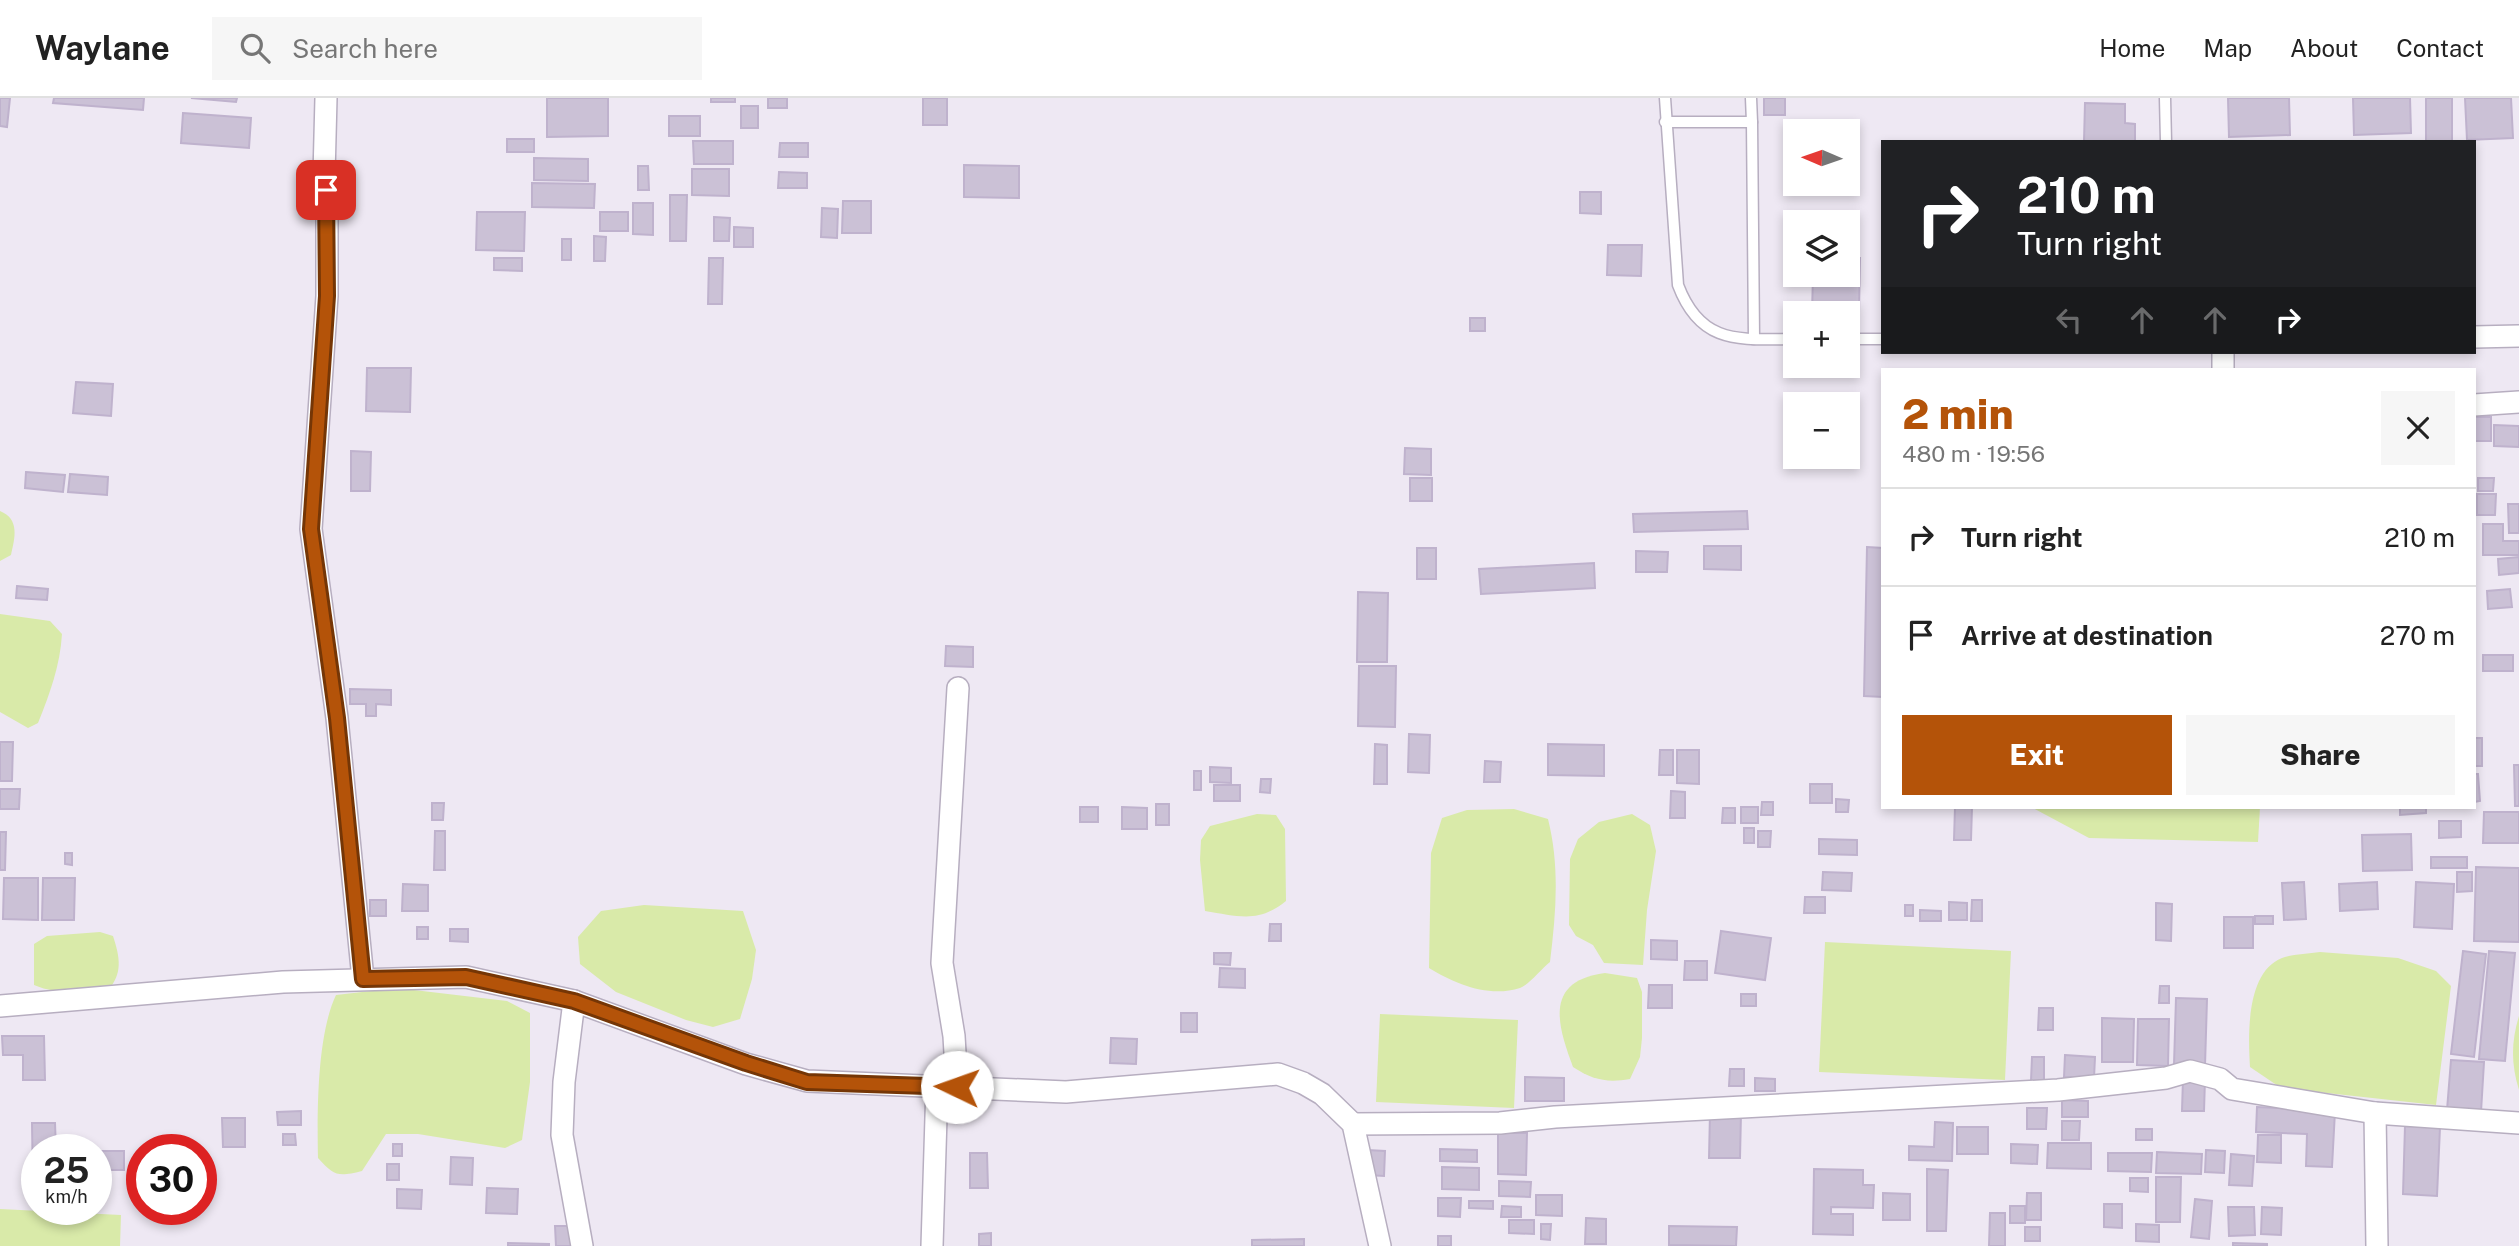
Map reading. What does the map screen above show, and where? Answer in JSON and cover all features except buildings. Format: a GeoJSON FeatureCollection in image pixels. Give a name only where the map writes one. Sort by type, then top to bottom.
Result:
{"type":"FeatureCollection","features":[{"type":"Feature","properties":{"kind":"street"},"geometry":{"type":"LineString","coordinates":[[326,98],[324,175],[327,205],[327,296],[311,529],[337,718],[363,979]]}},
{"type":"Feature","properties":{"kind":"street"},"geometry":{"type":"LineString","coordinates":[[2476,337],[2519,336]]}},
{"type":"Feature","properties":{"kind":"street"},"geometry":{"type":"LineString","coordinates":[[2476,405],[2519,402]]}},
{"type":"Feature","properties":{"kind":"street"},"geometry":{"type":"LineString","coordinates":[[932,1246],[954,1036],[942,963],[958,688]]}},
{"type":"Feature","properties":{"kind":"street"},"geometry":{"type":"LineString","coordinates":[[0,1006],[283,982],[466,977],[574,1001],[807,1082],[1066,1092],[1278,1074],[1303,1083],[1322,1094],[1353,1124],[1380,1246]]}},
{"type":"Feature","properties":{"kind":"street"},"geometry":{"type":"LineString","coordinates":[[574,1001],[564,1083],[562,1135],[582,1246]]}},
{"type":"Feature","properties":{"kind":"street"},"geometry":{"type":"LineString","coordinates":[[1353,1124],[1500,1123],[1555,1116],[2058,1090],[2166,1078],[2190,1071],[2220,1080],[2232,1089],[2375,1113],[2519,1123]]}},
{"type":"Feature","properties":{"kind":"street"},"geometry":{"type":"LineString","coordinates":[[2375,1113],[2376,1246]]}},
{"type":"Feature","properties":{"kind":"lane"},"geometry":{"type":"LineString","coordinates":[[1665,98],[1678,285],[1687,308],[1710,328],[1727,337],[1783,339]]}},
{"type":"Feature","properties":{"kind":"lane"},"geometry":{"type":"LineString","coordinates":[[1751,98],[1754,339]]}},
{"type":"Feature","properties":{"kind":"lane"},"geometry":{"type":"LineString","coordinates":[[2165,98],[2166,140]]}},
{"type":"Feature","properties":{"kind":"lane"},"geometry":{"type":"LineString","coordinates":[[1665,122],[1752,122]]}},
{"type":"Feature","properties":{"kind":"lane"},"geometry":{"type":"LineString","coordinates":[[1860,339],[1881,339]]}},
{"type":"Feature","properties":{"kind":"shaded area"},"geometry":{"type":"Polygon","coordinates":[[[0,511],[11,519],[15,536],[11,555],[0,561],[0,511]]]}},
{"type":"Feature","properties":{"kind":"shaded area"},"geometry":{"type":"Polygon","coordinates":[[[0,614],[50,621],[62,634],[57,668],[47,701],[38,723],[28,728],[0,712],[0,614]]]}},
{"type":"Feature","properties":{"kind":"shaded area"},"geometry":{"type":"Polygon","coordinates":[[[1514,809],[1548,819],[1556,890],[1550,962],[1520,988],[1496,991],[1473,988],[1429,968],[1431,853],[1442,818],[1467,810],[1514,809]]]}},
{"type":"Feature","properties":{"kind":"shaded area"},"geometry":{"type":"Polygon","coordinates":[[[2035,809],[2260,809],[2258,842],[2089,838],[2035,809]]]}},
{"type":"Feature","properties":{"kind":"shaded area"},"geometry":{"type":"Polygon","coordinates":[[[1257,814],[1276,815],[1285,829],[1286,901],[1257,916],[1205,911],[1200,860],[1201,840],[1210,826],[1257,814]]]}},
{"type":"Feature","properties":{"kind":"shaded area"},"geometry":{"type":"Polygon","coordinates":[[[1632,814],[1650,825],[1656,851],[1647,910],[1643,965],[1604,963],[1593,945],[1576,936],[1569,925],[1570,859],[1578,839],[1599,822],[1632,814]]]}},
{"type":"Feature","properties":{"kind":"shaded area"},"geometry":{"type":"Polygon","coordinates":[[[644,905],[743,911],[756,950],[752,979],[740,1019],[713,1027],[686,1020],[616,992],[580,964],[578,937],[601,911],[644,905]]]}},
{"type":"Feature","properties":{"kind":"shaded area"},"geometry":{"type":"Polygon","coordinates":[[[100,932],[113,936],[118,958],[116,978],[108,990],[61,992],[34,985],[34,944],[47,936],[100,932]]]}},
{"type":"Feature","properties":{"kind":"shaded area"},"geometry":{"type":"Polygon","coordinates":[[[1825,942],[2011,951],[2005,1080],[1819,1072],[1825,942]]]}},
{"type":"Feature","properties":{"kind":"shaded area"},"geometry":{"type":"Polygon","coordinates":[[[2320,952],[2398,958],[2436,971],[2451,986],[2436,1105],[2281,1088],[2250,1067],[2252,1006],[2262,976],[2270,965],[2282,958],[2320,952]]]}},
{"type":"Feature","properties":{"kind":"shaded area"},"geometry":{"type":"Polygon","coordinates":[[[1605,973],[1637,978],[1642,992],[1640,1057],[1630,1079],[1600,1079],[1573,1067],[1563,1035],[1560,1007],[1564,995],[1572,985],[1585,978],[1605,973]]]}},
{"type":"Feature","properties":{"kind":"shaded area"},"geometry":{"type":"Polygon","coordinates":[[[397,988],[507,1001],[530,1013],[530,1082],[522,1140],[505,1148],[418,1134],[386,1134],[362,1171],[347,1174],[333,1172],[318,1158],[318,1097],[322,1052],[336,995],[397,988]]]}},
{"type":"Feature","properties":{"kind":"shaded area"},"geometry":{"type":"Polygon","coordinates":[[[1380,1014],[1518,1020],[1514,1108],[1376,1102],[1380,1014]]]}},
{"type":"Feature","properties":{"kind":"shaded area"},"geometry":{"type":"Polygon","coordinates":[[[2519,1016],[2519,1090],[2513,1053],[2519,1016]]]}},
{"type":"Feature","properties":{"kind":"shaded area"},"geometry":{"type":"Polygon","coordinates":[[[0,1209],[21,1210],[21,1225],[112,1225],[112,1215],[121,1215],[120,1246],[0,1246],[0,1209]]]}},
{"type":"Feature","properties":{"kind":"route"},"geometry":{"type":"LineString","coordinates":[[326,190],[327,296],[311,529],[337,718],[363,979],[466,977],[574,1001],[807,1082],[957,1087]]}}]}
